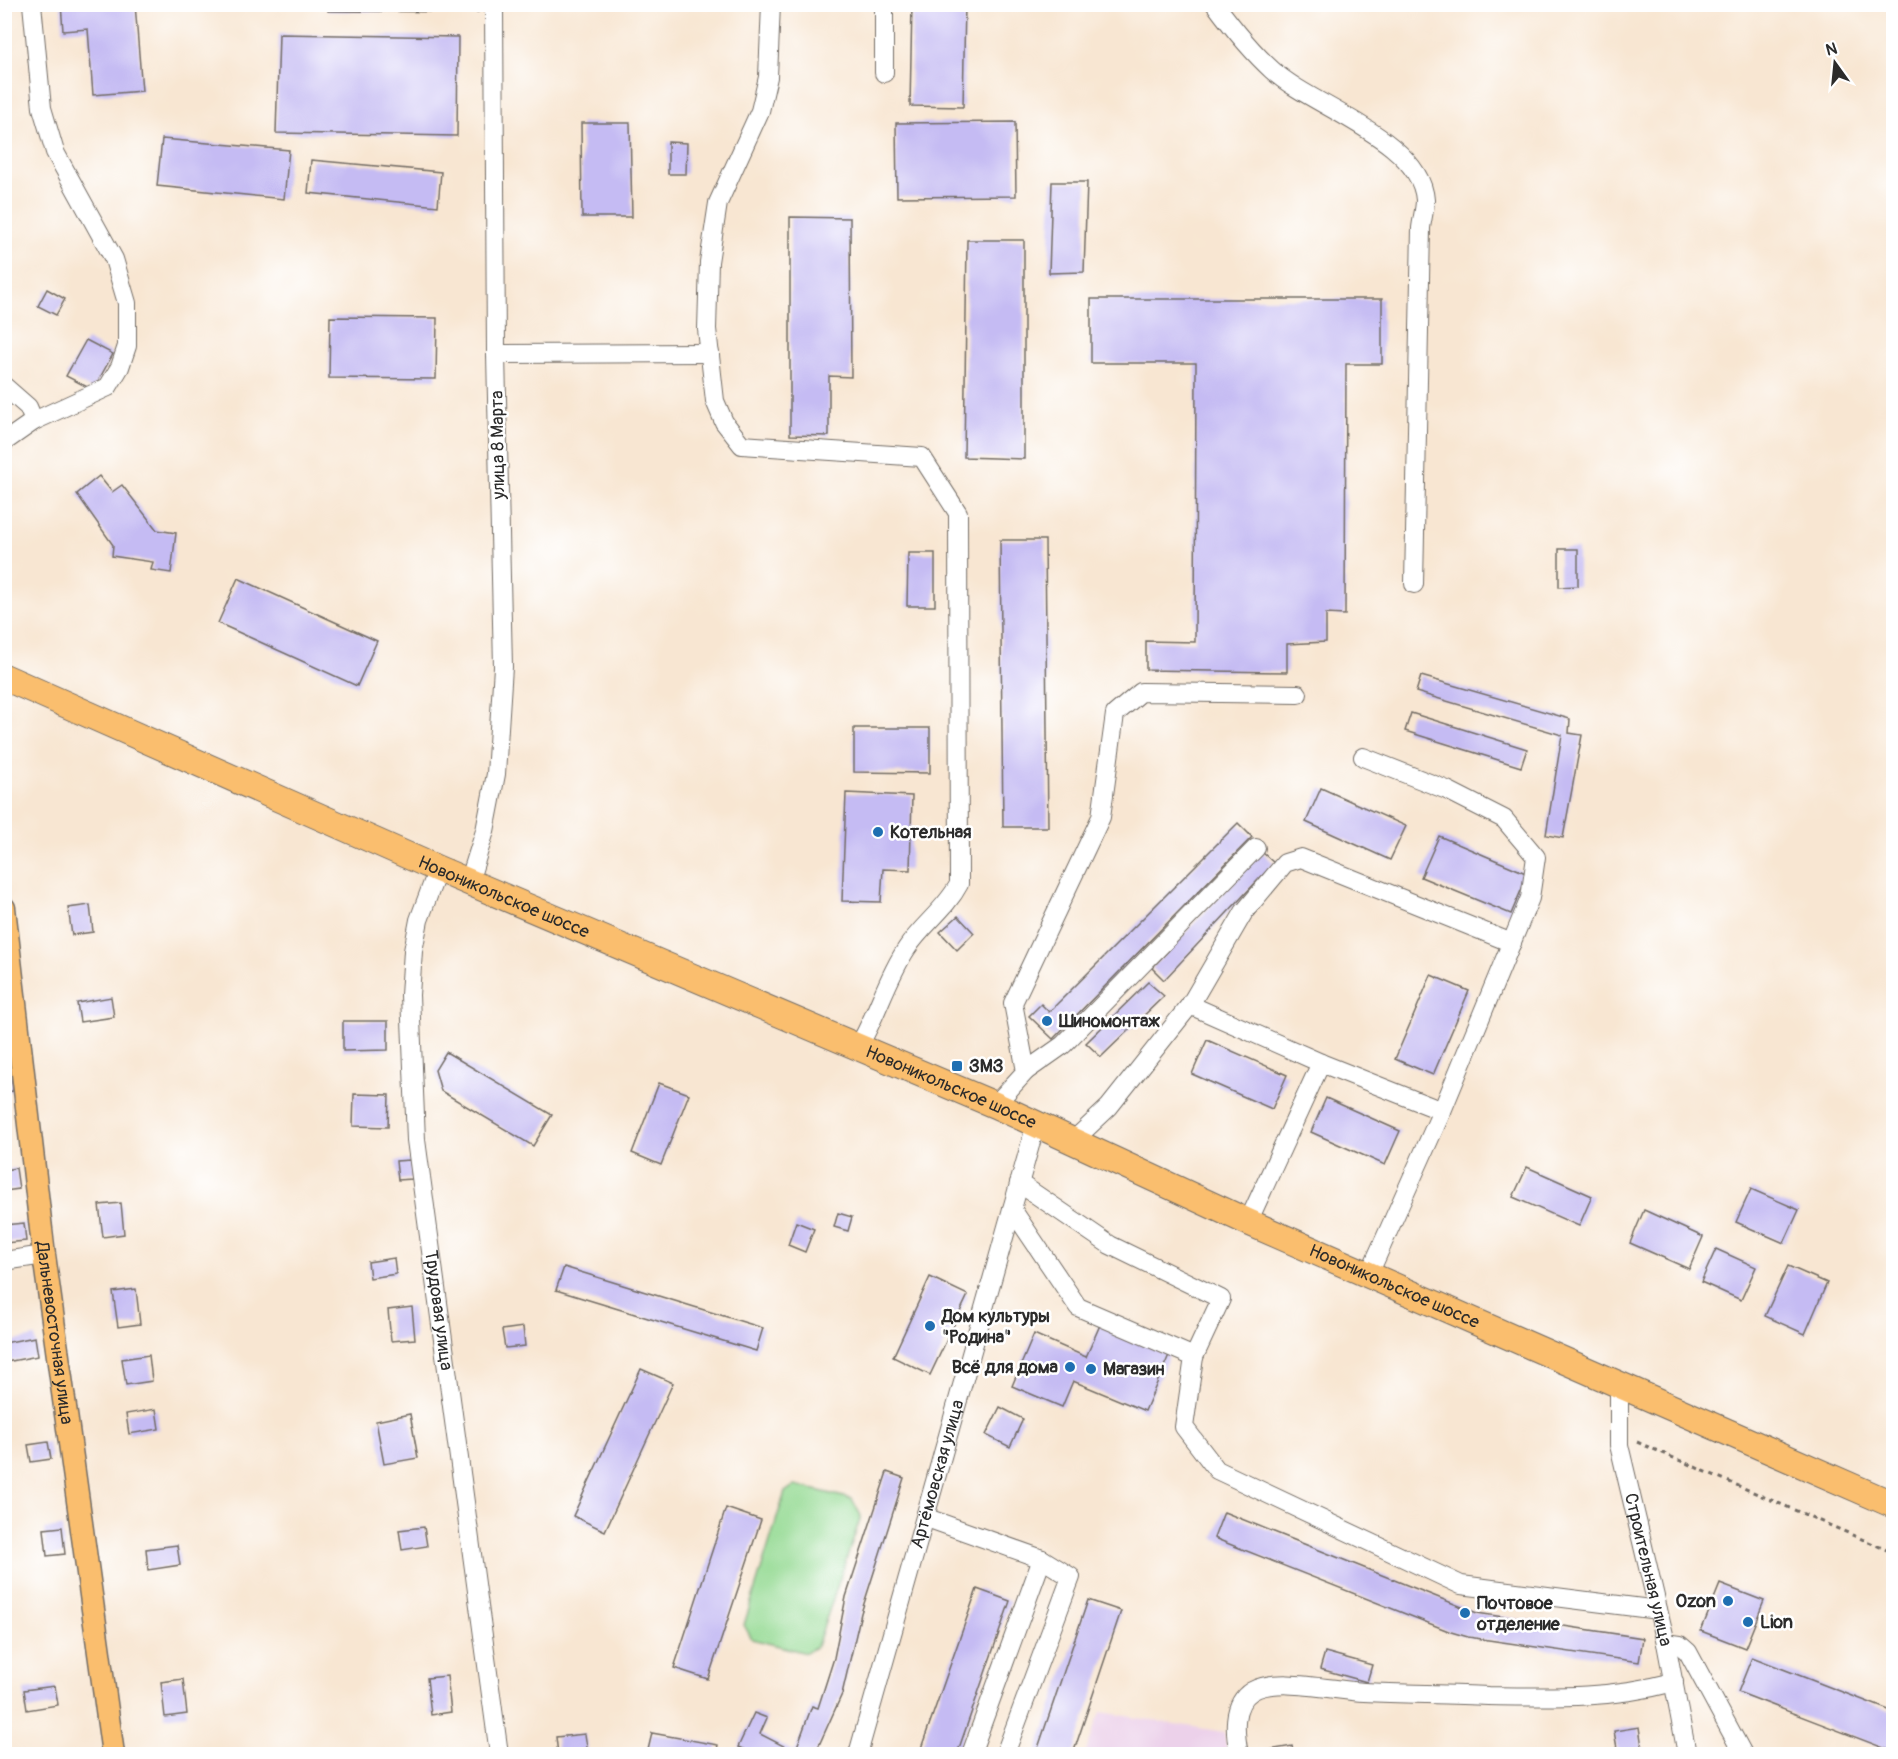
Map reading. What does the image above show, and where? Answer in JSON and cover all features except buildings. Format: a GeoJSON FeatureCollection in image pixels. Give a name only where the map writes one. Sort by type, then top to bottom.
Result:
{"type":"FeatureCollection","features":[{"type":"Feature","properties":{"kind":"highway","name":"Новоникольское шоссе"},"geometry":{"type":"LineString","coordinates":[[4,677],[438,869],[994,1105],[1248,1222],[1893,1505]]}},
{"type":"Feature","properties":{"kind":"main road","name":"Дальневосточная улица"},"geometry":{"type":"LineString","coordinates":[[4,908],[44,1255],[113,1755]]}},
{"type":"Feature","properties":{"kind":"street"},"geometry":{"type":"LineString","coordinates":[[4,442],[34,421],[108,387],[120,367],[127,346],[127,303],[114,259],[55,152],[42,108],[32,4]]}},
{"type":"Feature","properties":{"kind":"street","name":"улица 8 Марта"},"geometry":{"type":"LineString","coordinates":[[469,882],[484,831],[496,774],[503,667],[496,354],[495,4]]}},
{"type":"Feature","properties":{"kind":"street"},"geometry":{"type":"LineString","coordinates":[[771,4],[768,77],[760,111],[718,203],[709,262],[706,329],[715,401],[724,422],[742,445],[922,457],[958,513],[959,884],[953,895],[907,947],[872,1024],[858,1047]]}},
{"type":"Feature","properties":{"kind":"street"},"geometry":{"type":"LineString","coordinates":[[884,4],[884,73]]}},
{"type":"Feature","properties":{"kind":"street"},"geometry":{"type":"LineString","coordinates":[[1215,4],[1273,71],[1336,113],[1382,137],[1414,171],[1425,199],[1421,228],[1414,584]]}},
{"type":"Feature","properties":{"kind":"street"},"geometry":{"type":"LineString","coordinates":[[496,354],[710,353]]}},
{"type":"Feature","properties":{"kind":"street"},"geometry":{"type":"LineString","coordinates":[[4,386],[28,408],[34,421]]}},
{"type":"Feature","properties":{"kind":"street"},"geometry":{"type":"LineString","coordinates":[[1026,1071],[1013,1004],[1101,817],[1114,714],[1141,692],[1298,694]]}},
{"type":"Feature","properties":{"kind":"street"},"geometry":{"type":"LineString","coordinates":[[1363,757],[1447,790],[1504,819],[1523,838],[1536,857],[1530,898],[1512,943],[1442,1111],[1369,1274]]}},
{"type":"Feature","properties":{"kind":"street"},"geometry":{"type":"LineString","coordinates":[[994,1105],[1026,1071],[1063,1045],[1256,848]]}},
{"type":"Feature","properties":{"kind":"street"},"geometry":{"type":"LineString","coordinates":[[1073,1141],[1109,1107],[1190,1005],[1244,912],[1285,863],[1296,858],[1512,943]]}},
{"type":"Feature","properties":{"kind":"street","name":"Трудовая улица"},"geometry":{"type":"LineString","coordinates":[[438,869],[419,920],[413,951],[410,995],[416,1140],[499,1755]]}},
{"type":"Feature","properties":{"kind":"street"},"geometry":{"type":"LineString","coordinates":[[1190,1005],[1321,1063],[1442,1111]]}},
{"type":"Feature","properties":{"kind":"street"},"geometry":{"type":"LineString","coordinates":[[1248,1222],[1321,1063]]}},
{"type":"Feature","properties":{"kind":"street","name":"Артёмовская улица"},"geometry":{"type":"LineString","coordinates":[[858,1755],[927,1518],[1036,1124]]}},
{"type":"Feature","properties":{"kind":"street"},"geometry":{"type":"LineString","coordinates":[[1019,1183],[1110,1245],[1221,1299],[1194,1357],[1184,1427],[1217,1470],[1461,1585],[1658,1610]]}},
{"type":"Feature","properties":{"kind":"street"},"geometry":{"type":"LineString","coordinates":[[1012,1209],[1078,1307],[1194,1357]]}},
{"type":"Feature","properties":{"kind":"street"},"geometry":{"type":"LineString","coordinates":[[4,1261],[44,1255]]}},
{"type":"Feature","properties":{"kind":"street","name":"Строительная улица"},"geometry":{"type":"LineString","coordinates":[[1619,1384],[1619,1434],[1666,1643],[1687,1755]]}},
{"type":"Feature","properties":{"kind":"street"},"geometry":{"type":"LineString","coordinates":[[927,1518],[1042,1559],[1071,1577],[1005,1755]]}},
{"type":"Feature","properties":{"kind":"street"},"geometry":{"type":"LineString","coordinates":[[971,1755],[1042,1559]]}},
{"type":"Feature","properties":{"kind":"street"},"geometry":{"type":"LineString","coordinates":[[1666,1643],[1680,1645],[1689,1652],[1743,1755]]}},
{"type":"Feature","properties":{"kind":"street"},"geometry":{"type":"LineString","coordinates":[[1239,1755],[1236,1720],[1240,1705],[1244,1697],[1264,1686],[1362,1692],[1563,1697],[1631,1693],[1674,1682]]}},
{"type":"Feature","properties":{"kind":"path"},"geometry":{"type":"LineString","coordinates":[[1619,1434],[1893,1553]]}},
{"type":"Feature","properties":{"kind":"shaded area"},"geometry":{"type":"Polygon","coordinates":[[[1101,1712],[1224,1732],[1228,1754],[1085,1754],[1101,1712]]]}},
{"type":"Feature","properties":{"kind":"green space"},"geometry":{"type":"Polygon","coordinates":[[[795,1485],[852,1499],[861,1516],[817,1646],[806,1653],[752,1639],[744,1625],[785,1492],[795,1485]]]}},
{"type":"Feature","properties":{"kind":"place","name":"Котельная"},"geometry":{"type":"Point","coordinates":[878,832]}},
{"type":"Feature","properties":{"kind":"place","name":"Шиномонтаж"},"geometry":{"type":"Point","coordinates":[1047,1021]}},
{"type":"Feature","properties":{"kind":"place","name":"ЗМЗ"},"geometry":{"type":"Point","coordinates":[957,1066]}},
{"type":"Feature","properties":{"kind":"place","name":"Дом культуры \"Родина\""},"geometry":{"type":"Point","coordinates":[930,1326]}},
{"type":"Feature","properties":{"kind":"place","name":"Всё для дома"},"geometry":{"type":"Point","coordinates":[1070,1367]}},
{"type":"Feature","properties":{"kind":"place","name":"Магазин"},"geometry":{"type":"Point","coordinates":[1091,1369]}},
{"type":"Feature","properties":{"kind":"place","name":"Ozon"},"geometry":{"type":"Point","coordinates":[1728,1601]}},
{"type":"Feature","properties":{"kind":"place","name":"Почтовое отделение"},"geometry":{"type":"Point","coordinates":[1465,1613]}},
{"type":"Feature","properties":{"kind":"place","name":"Lion"},"geometry":{"type":"Point","coordinates":[1748,1622]}}]}
